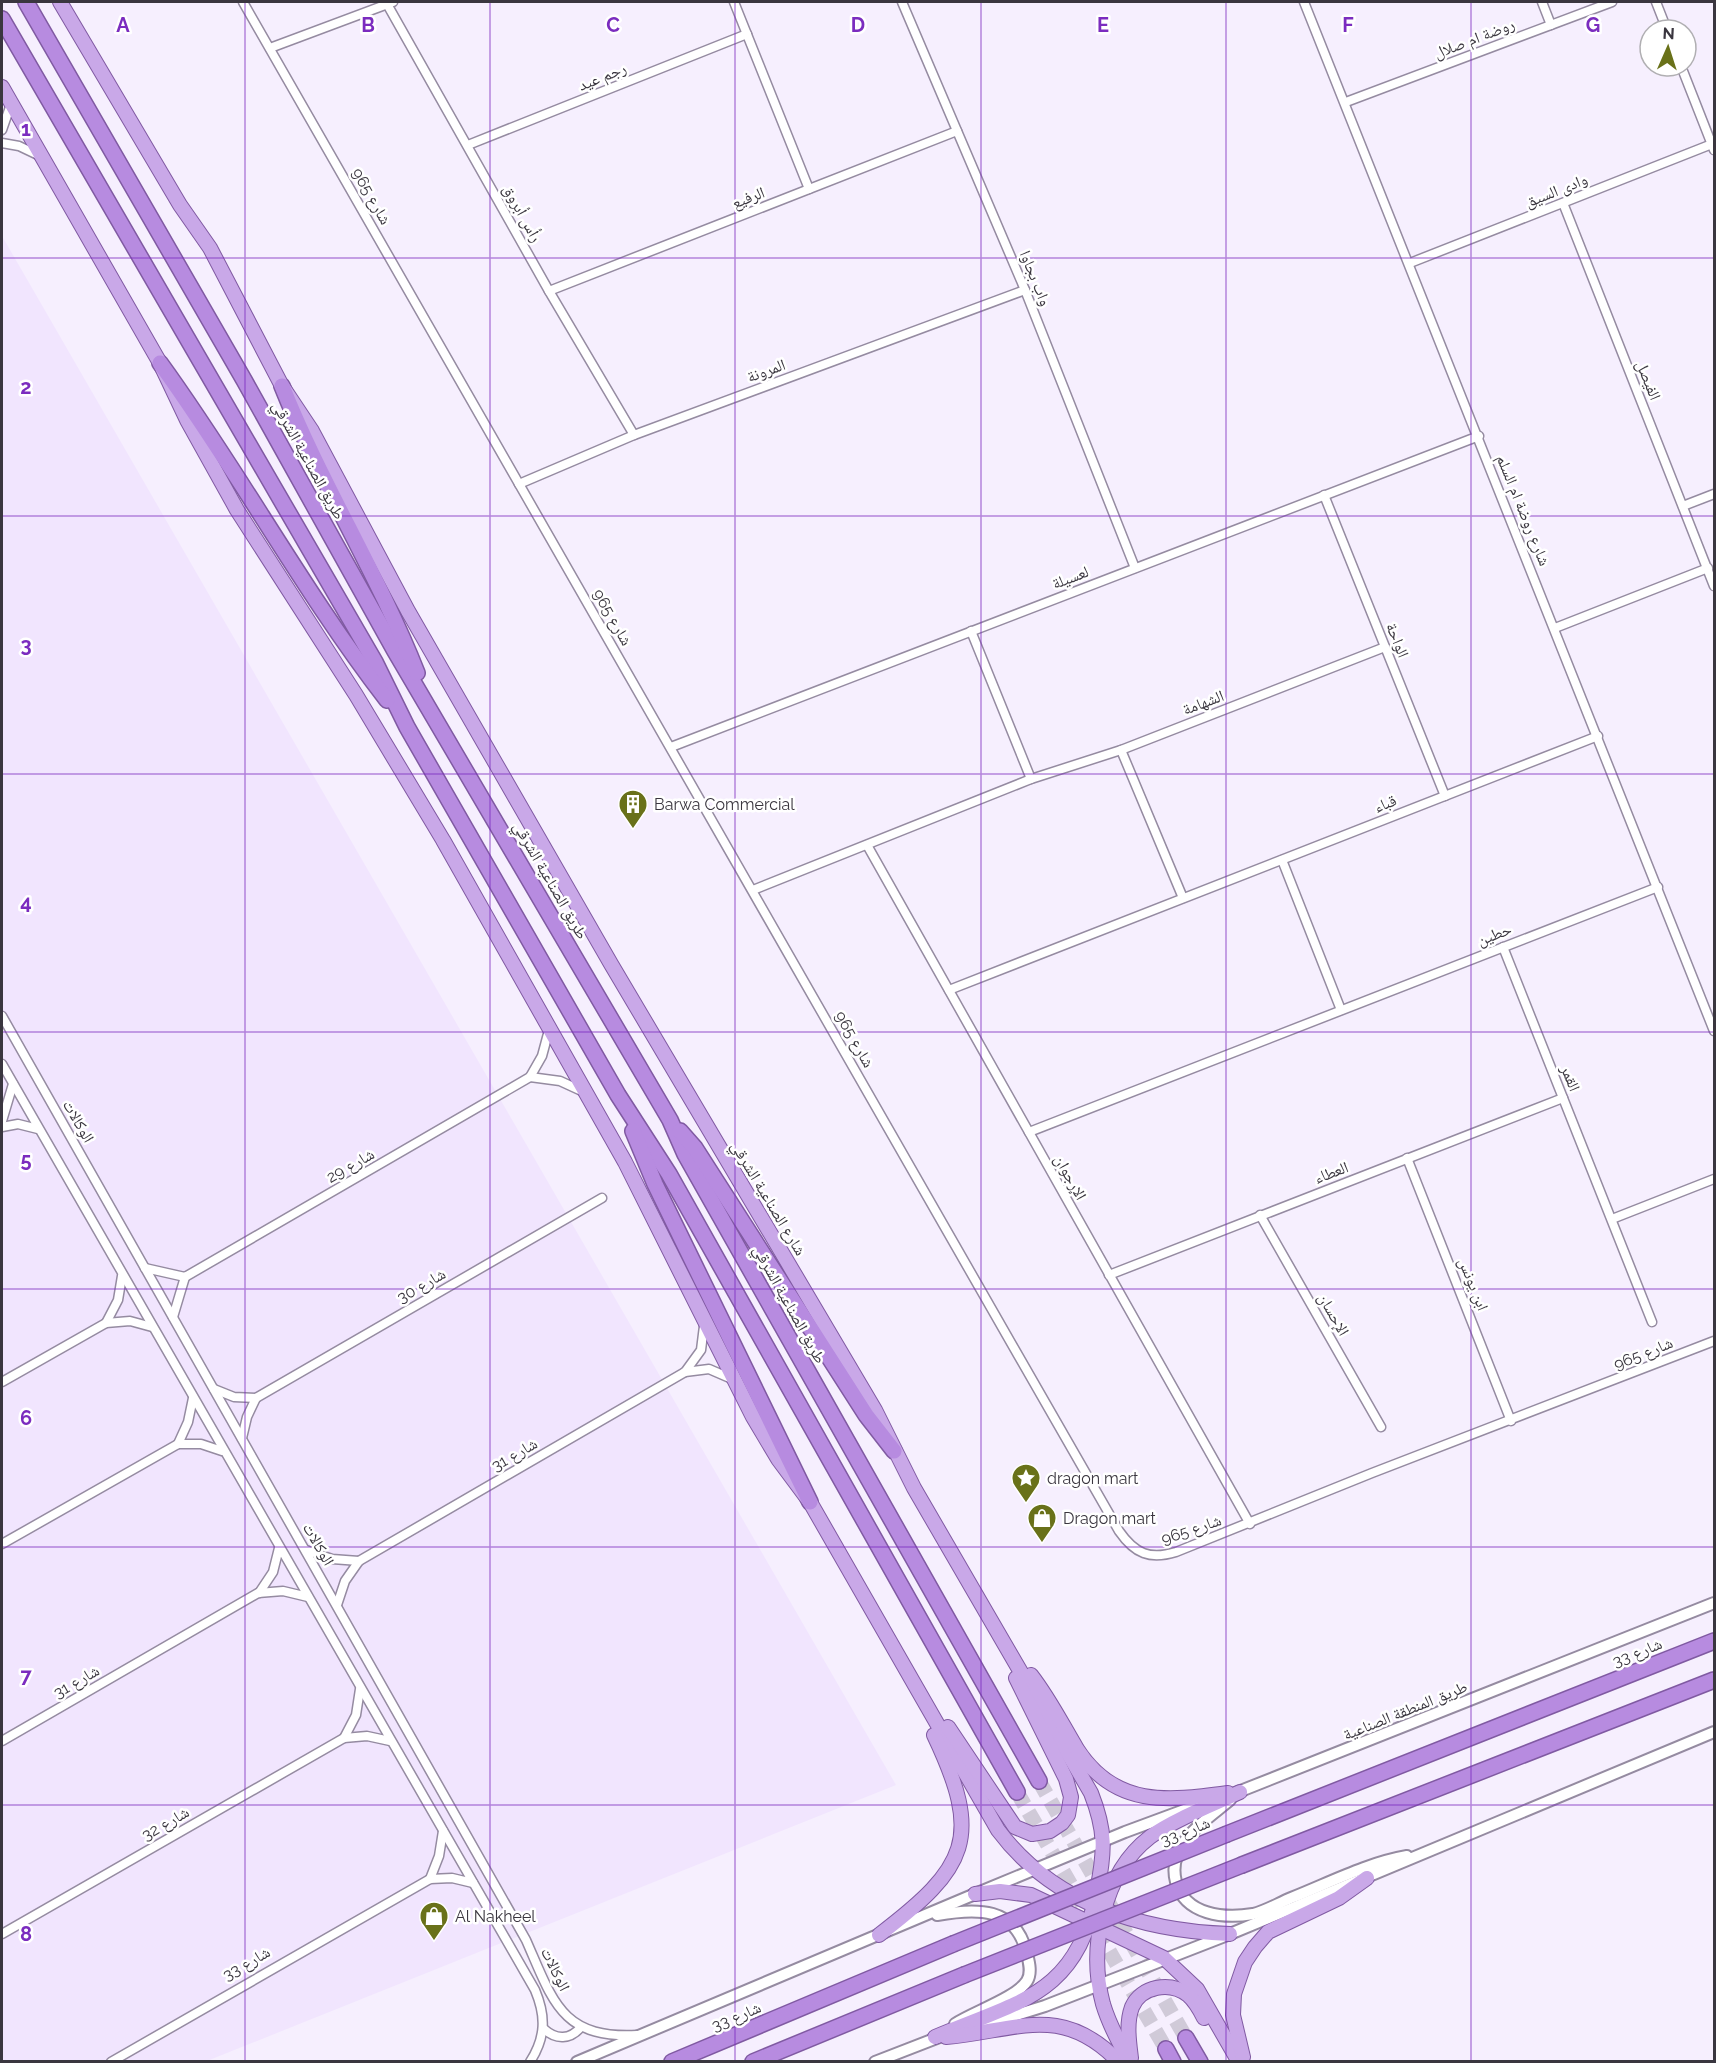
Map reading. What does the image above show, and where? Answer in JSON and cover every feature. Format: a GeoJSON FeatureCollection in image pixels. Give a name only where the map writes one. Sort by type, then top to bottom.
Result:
{"type":"FeatureCollection","features":[{"type":"Feature","properties":{"kind":"highway","name":"طريق الصناعية الشرقي"},"geometry":{"type":"LineString","coordinates":[[26,2],[244,380],[395,651],[670,1120],[685,1154],[1039,1781]]}},
{"type":"Feature","properties":{"kind":"highway"},"geometry":{"type":"LineString","coordinates":[[2,19],[375,662],[407,727],[618,1095],[669,1174],[1017,1792]]}},
{"type":"Feature","properties":{"kind":"highway"},"geometry":{"type":"LineString","coordinates":[[160,363],[197,414],[336,632],[407,727]]}},
{"type":"Feature","properties":{"kind":"highway"},"geometry":{"type":"LineString","coordinates":[[282,386],[302,434],[406,645],[432,712]]}},
{"type":"Feature","properties":{"kind":"highway"},"geometry":{"type":"LineString","coordinates":[[618,1095],[655,1184],[810,1502]]}},
{"type":"Feature","properties":{"kind":"highway"},"geometry":{"type":"LineString","coordinates":[[670,1120],[695,1148],[866,1415],[894,1451]]}},
{"type":"Feature","properties":{"kind":"highway","name":"شارع 33"},"geometry":{"type":"LineString","coordinates":[[672,2061],[953,1944],[1714,1641]]}},
{"type":"Feature","properties":{"kind":"highway"},"geometry":{"type":"LineString","coordinates":[[753,2061],[964,1975],[1714,1680]]}},
{"type":"Feature","properties":{"kind":"highway"},"geometry":{"type":"LineString","coordinates":[[1186,2038],[1200,2061]]}},
{"type":"Feature","properties":{"kind":"main road","name":"طريق الصناعية الشرقي"},"geometry":{"type":"LineString","coordinates":[[60,2],[180,205],[210,248],[282,386],[312,430],[408,611],[611,964]]}},
{"type":"Feature","properties":{"kind":"main road"},"geometry":{"type":"LineString","coordinates":[[2,87],[160,363],[187,420],[237,510],[356,695],[443,840],[625,1162],[732,1379],[767,1442],[810,1502],[998,1830],[1020,1857],[1035,1870],[1061,1889],[1099,1907],[1140,1922],[1170,1929],[1230,1934]]}},
{"type":"Feature","properties":{"kind":"main road","name":"شارع الصناعية الشرقي"},"geometry":{"type":"LineString","coordinates":[[611,964],[875,1410],[894,1451]]}},
{"type":"Feature","properties":{"kind":"main road"},"geometry":{"type":"LineString","coordinates":[[894,1451],[1091,1793],[1105,1840],[1099,1907],[1094,1925],[1063,1973],[1029,1997],[935,2037]]}},
{"type":"Feature","properties":{"kind":"main road"},"geometry":{"type":"LineString","coordinates":[[911,1677],[970,1758],[1015,1827],[1032,1834],[1050,1831],[1062,1823],[1068,1815],[1070,1789],[1023,1697],[998,1634]]}},
{"type":"Feature","properties":{"kind":"main road"},"geometry":{"type":"LineString","coordinates":[[998,1634],[1041,1689],[1079,1751],[1099,1776],[1134,1795],[1163,1799],[1239,1792]]}},
{"type":"Feature","properties":{"kind":"main road"},"geometry":{"type":"LineString","coordinates":[[879,1935],[914,1908],[938,1885],[954,1858],[962,1832],[958,1790],[911,1677]]}},
{"type":"Feature","properties":{"kind":"main road"},"geometry":{"type":"LineString","coordinates":[[1099,1907],[1127,1860],[1151,1836],[1239,1792]]}},
{"type":"Feature","properties":{"kind":"main road"},"geometry":{"type":"LineString","coordinates":[[1245,2061],[1233,2015],[1234,1994],[1245,1962],[1268,1932],[1339,1898],[1367,1878]]}},
{"type":"Feature","properties":{"kind":"main road"},"geometry":{"type":"LineString","coordinates":[[975,1894],[1000,1891],[1031,1895],[1164,1958],[1197,1989],[1239,2061]]}},
{"type":"Feature","properties":{"kind":"main road"},"geometry":{"type":"LineString","coordinates":[[1094,1925],[1099,1984],[1108,2018],[1131,2061]]}},
{"type":"Feature","properties":{"kind":"main road"},"geometry":{"type":"LineString","coordinates":[[1131,2061],[1128,2027],[1133,2004],[1140,1995],[1150,1989],[1162,1988],[1181,1991],[1193,2001],[1229,2061]]}},
{"type":"Feature","properties":{"kind":"main road"},"geometry":{"type":"LineString","coordinates":[[935,2037],[979,2034],[1037,2024],[1056,2025],[1088,2035],[1119,2061]]}},
{"type":"Feature","properties":{"kind":"street","name":"شارع 965"},"geometry":{"type":"LineString","coordinates":[[243,2],[1125,1540],[1140,1553],[1163,1556],[1250,1524],[1372,1473],[1714,1341]]}},
{"type":"Feature","properties":{"kind":"street"},"geometry":{"type":"LineString","coordinates":[[734,2],[809,189]]}},
{"type":"Feature","properties":{"kind":"street","name":"واب بجاوا"},"geometry":{"type":"LineString","coordinates":[[902,2],[1025,290],[1135,568]]}},
{"type":"Feature","properties":{"kind":"street","name":"شارع روضة ام السلم"},"geometry":{"type":"LineString","coordinates":[[1304,2],[1346,102],[1658,887],[1711,1010],[1714,1030]]}},
{"type":"Feature","properties":{"kind":"street"},"geometry":{"type":"LineString","coordinates":[[1542,2],[1551,25]]}},
{"type":"Feature","properties":{"kind":"street","name":"روضة ام صلال"},"geometry":{"type":"LineString","coordinates":[[1346,102],[1612,2]]}},
{"type":"Feature","properties":{"kind":"street"},"geometry":{"type":"LineString","coordinates":[[1656,2],[1662,18]]}},
{"type":"Feature","properties":{"kind":"street"},"geometry":{"type":"LineString","coordinates":[[270,48],[390,3]]}},
{"type":"Feature","properties":{"kind":"street","name":"رأس أبروق"},"geometry":{"type":"LineString","coordinates":[[390,3],[549,291],[634,435]]}},
{"type":"Feature","properties":{"kind":"street","name":"رجم عيد"},"geometry":{"type":"LineString","coordinates":[[468,145],[747,34]]}},
{"type":"Feature","properties":{"kind":"street"},"geometry":{"type":"LineString","coordinates":[[1686,78],[1713,147]]}},
{"type":"Feature","properties":{"kind":"street"},"geometry":{"type":"LineString","coordinates":[[2,130],[11,104]]}},
{"type":"Feature","properties":{"kind":"street","name":"الرفيع"},"geometry":{"type":"LineString","coordinates":[[549,291],[957,131]]}},
{"type":"Feature","properties":{"kind":"street"},"geometry":{"type":"LineString","coordinates":[[2,143],[19,146],[42,157]]}},
{"type":"Feature","properties":{"kind":"street","name":"وادى السيق"},"geometry":{"type":"LineString","coordinates":[[1410,263],[1713,147]]}},
{"type":"Feature","properties":{"kind":"street","name":"الفيصل"},"geometry":{"type":"LineString","coordinates":[[1563,203],[1714,586]]}},
{"type":"Feature","properties":{"kind":"street","name":"المرونة"},"geometry":{"type":"LineString","coordinates":[[519,484],[634,435],[1025,290]]}},
{"type":"Feature","properties":{"kind":"street","name":"لعسيلة"},"geometry":{"type":"LineString","coordinates":[[671,747],[1479,436]]}},
{"type":"Feature","properties":{"kind":"street"},"geometry":{"type":"LineString","coordinates":[[1683,507],[1714,494]]}},
{"type":"Feature","properties":{"kind":"street","name":"الواحة"},"geometry":{"type":"LineString","coordinates":[[1324,495],[1445,796]]}},
{"type":"Feature","properties":{"kind":"street"},"geometry":{"type":"LineString","coordinates":[[1555,628],[1708,568]]}},
{"type":"Feature","properties":{"kind":"street"},"geometry":{"type":"LineString","coordinates":[[971,632],[1030,779]]}},
{"type":"Feature","properties":{"kind":"street","name":"الشهامة"},"geometry":{"type":"LineString","coordinates":[[753,890],[1030,779],[1121,750],[1385,647]]}},
{"type":"Feature","properties":{"kind":"street","name":"قباء"},"geometry":{"type":"LineString","coordinates":[[949,990],[1598,736]]}},
{"type":"Feature","properties":{"kind":"street"},"geometry":{"type":"LineString","coordinates":[[1121,750],[1183,898]]}},
{"type":"Feature","properties":{"kind":"street","name":"الإرجوان"},"geometry":{"type":"LineString","coordinates":[[867,845],[1250,1524]]}},
{"type":"Feature","properties":{"kind":"street"},"geometry":{"type":"LineString","coordinates":[[1282,860],[1341,1010]]}},
{"type":"Feature","properties":{"kind":"street","name":"حطين"},"geometry":{"type":"LineString","coordinates":[[1029,1132],[1658,887]]}},
{"type":"Feature","properties":{"kind":"street","name":"القمر"},"geometry":{"type":"LineString","coordinates":[[1503,947],[1652,1322]]}},
{"type":"Feature","properties":{"kind":"street","name":"الوكالات"},"geometry":{"type":"LineString","coordinates":[[2,1016],[526,1940],[552,1998],[567,2017],[581,2027],[613,2036],[643,2034]]}},
{"type":"Feature","properties":{"kind":"street"},"geometry":{"type":"LineString","coordinates":[[549,1030],[542,1056],[530,1077],[560,1081],[587,1094]]}},
{"type":"Feature","properties":{"kind":"street","name":"الوكالات"},"geometry":{"type":"LineString","coordinates":[[2,1064],[535,1990],[543,2014],[544,2029]]}},
{"type":"Feature","properties":{"kind":"street","name":"شارع 29"},"geometry":{"type":"LineString","coordinates":[[185,1278],[530,1077]]}},
{"type":"Feature","properties":{"kind":"street"},"geometry":{"type":"LineString","coordinates":[[2,1121],[13,1084]]}},
{"type":"Feature","properties":{"kind":"street","name":"العطاء"},"geometry":{"type":"LineString","coordinates":[[1109,1275],[1563,1098]]}},
{"type":"Feature","properties":{"kind":"street"},"geometry":{"type":"LineString","coordinates":[[2,1127],[18,1124],[38,1129]]}},
{"type":"Feature","properties":{"kind":"street","name":"ابن يونس"},"geometry":{"type":"LineString","coordinates":[[1407,1158],[1511,1421]]}},
{"type":"Feature","properties":{"kind":"street"},"geometry":{"type":"LineString","coordinates":[[1612,1220],[1714,1179]]}},
{"type":"Feature","properties":{"kind":"street","name":"شارع 30"},"geometry":{"type":"LineString","coordinates":[[256,1398],[602,1198]]}},
{"type":"Feature","properties":{"kind":"street","name":"الإحسان"},"geometry":{"type":"LineString","coordinates":[[1260,1215],[1381,1427]]}},
{"type":"Feature","properties":{"kind":"street"},"geometry":{"type":"LineString","coordinates":[[145,1268],[185,1278],[173,1317]]}},
{"type":"Feature","properties":{"kind":"street"},"geometry":{"type":"LineString","coordinates":[[106,1323],[118,1300],[123,1275]]}},
{"type":"Feature","properties":{"kind":"street"},"geometry":{"type":"LineString","coordinates":[[2,1382],[106,1323],[130,1321],[152,1327]]}},
{"type":"Feature","properties":{"kind":"street","name":"شارع 31"},"geometry":{"type":"LineString","coordinates":[[336,1605],[345,1581],[359,1561],[685,1372],[701,1350],[704,1322]]}},
{"type":"Feature","properties":{"kind":"street"},"geometry":{"type":"LineString","coordinates":[[685,1372],[709,1370],[732,1379]]}},
{"type":"Feature","properties":{"kind":"street"},"geometry":{"type":"LineString","coordinates":[[214,1389],[234,1397],[256,1398],[247,1417],[242,1438]]}},
{"type":"Feature","properties":{"kind":"street"},"geometry":{"type":"LineString","coordinates":[[178,1444],[188,1422],[193,1398]]}},
{"type":"Feature","properties":{"kind":"street"},"geometry":{"type":"LineString","coordinates":[[2,1545],[178,1444],[201,1444],[223,1451]]}},
{"type":"Feature","properties":{"kind":"street","name":"شارع 31"},"geometry":{"type":"LineString","coordinates":[[2,1741],[258,1593],[273,1572],[279,1548]]}},
{"type":"Feature","properties":{"kind":"street"},"geometry":{"type":"LineString","coordinates":[[306,1550],[332,1558],[359,1561]]}},
{"type":"Feature","properties":{"kind":"street","name":"شارع 31"},"geometry":{"type":"LineString","coordinates":[[258,1593],[283,1591],[308,1597]]}},
{"type":"Feature","properties":{"kind":"street","name":"طريق المنطقة الصناعية"},"geometry":{"type":"LineString","coordinates":[[1105,1840],[1178,1811],[1239,1792],[1714,1603]]}},
{"type":"Feature","properties":{"kind":"street"},"geometry":{"type":"LineString","coordinates":[[344,1738],[356,1714],[360,1689]]}},
{"type":"Feature","properties":{"kind":"street"},"geometry":{"type":"LineString","coordinates":[[875,2061],[935,2037],[1009,2019],[1230,1934],[1714,1732]]}},
{"type":"Feature","properties":{"kind":"street","name":"شارع 32"},"geometry":{"type":"LineString","coordinates":[[2,1934],[344,1738],[367,1736],[390,1741]]}},
{"type":"Feature","properties":{"kind":"street"},"geometry":{"type":"LineString","coordinates":[[1239,1792],[1187,1839],[1174,1859],[1174,1873],[1184,1898],[1209,1914],[1254,1914],[1383,1860],[1425,1853]]}},
{"type":"Feature","properties":{"kind":"street"},"geometry":{"type":"LineString","coordinates":[[443,1831],[439,1856],[430,1879],[452,1878],[473,1883]]}},
{"type":"Feature","properties":{"kind":"street","name":"شارع 33"},"geometry":{"type":"LineString","coordinates":[[577,2061],[1105,1840]]}},
{"type":"Feature","properties":{"kind":"street","name":"شارع 33"},"geometry":{"type":"LineString","coordinates":[[111,2061],[430,1879]]}},
{"type":"Feature","properties":{"kind":"street"},"geometry":{"type":"LineString","coordinates":[[918,1919],[966,1910],[983,1910],[996,1914],[1008,1921],[1016,1932],[1026,1947],[1030,1963],[1030,1975],[1022,1986],[971,2013],[935,2037]]}},
{"type":"Feature","properties":{"kind":"street"},"geometry":{"type":"LineString","coordinates":[[530,2061],[540,2044],[544,2029],[552,2035],[563,2037],[573,2034],[581,2027]]}},
{"type":"Feature","properties":{"kind":"shaded area"},"geometry":{"type":"Polygon","coordinates":[[[2,236],[896,1785],[207,2061],[2,2061],[2,236]]]}},
{"type":"Feature","properties":{"kind":"tunnel"},"geometry":{"type":"LineString","coordinates":[[1039,1781],[1186,2038]]}},
{"type":"Feature","properties":{"kind":"tunnel"},"geometry":{"type":"LineString","coordinates":[[1017,1792],[1166,2049]]}},
{"type":"Feature","properties":{"kind":"place","name":"Barwa Commercial"},"geometry":{"type":"Point","coordinates":[633,830]}},
{"type":"Feature","properties":{"kind":"place","name":"dragon mart"},"geometry":{"type":"Point","coordinates":[1026,1504]}},
{"type":"Feature","properties":{"kind":"place","name":"Dragon mart"},"geometry":{"type":"Point","coordinates":[1042,1544]}},
{"type":"Feature","properties":{"kind":"place","name":"Al Nakheel"},"geometry":{"type":"Point","coordinates":[434,1942]}}]}
